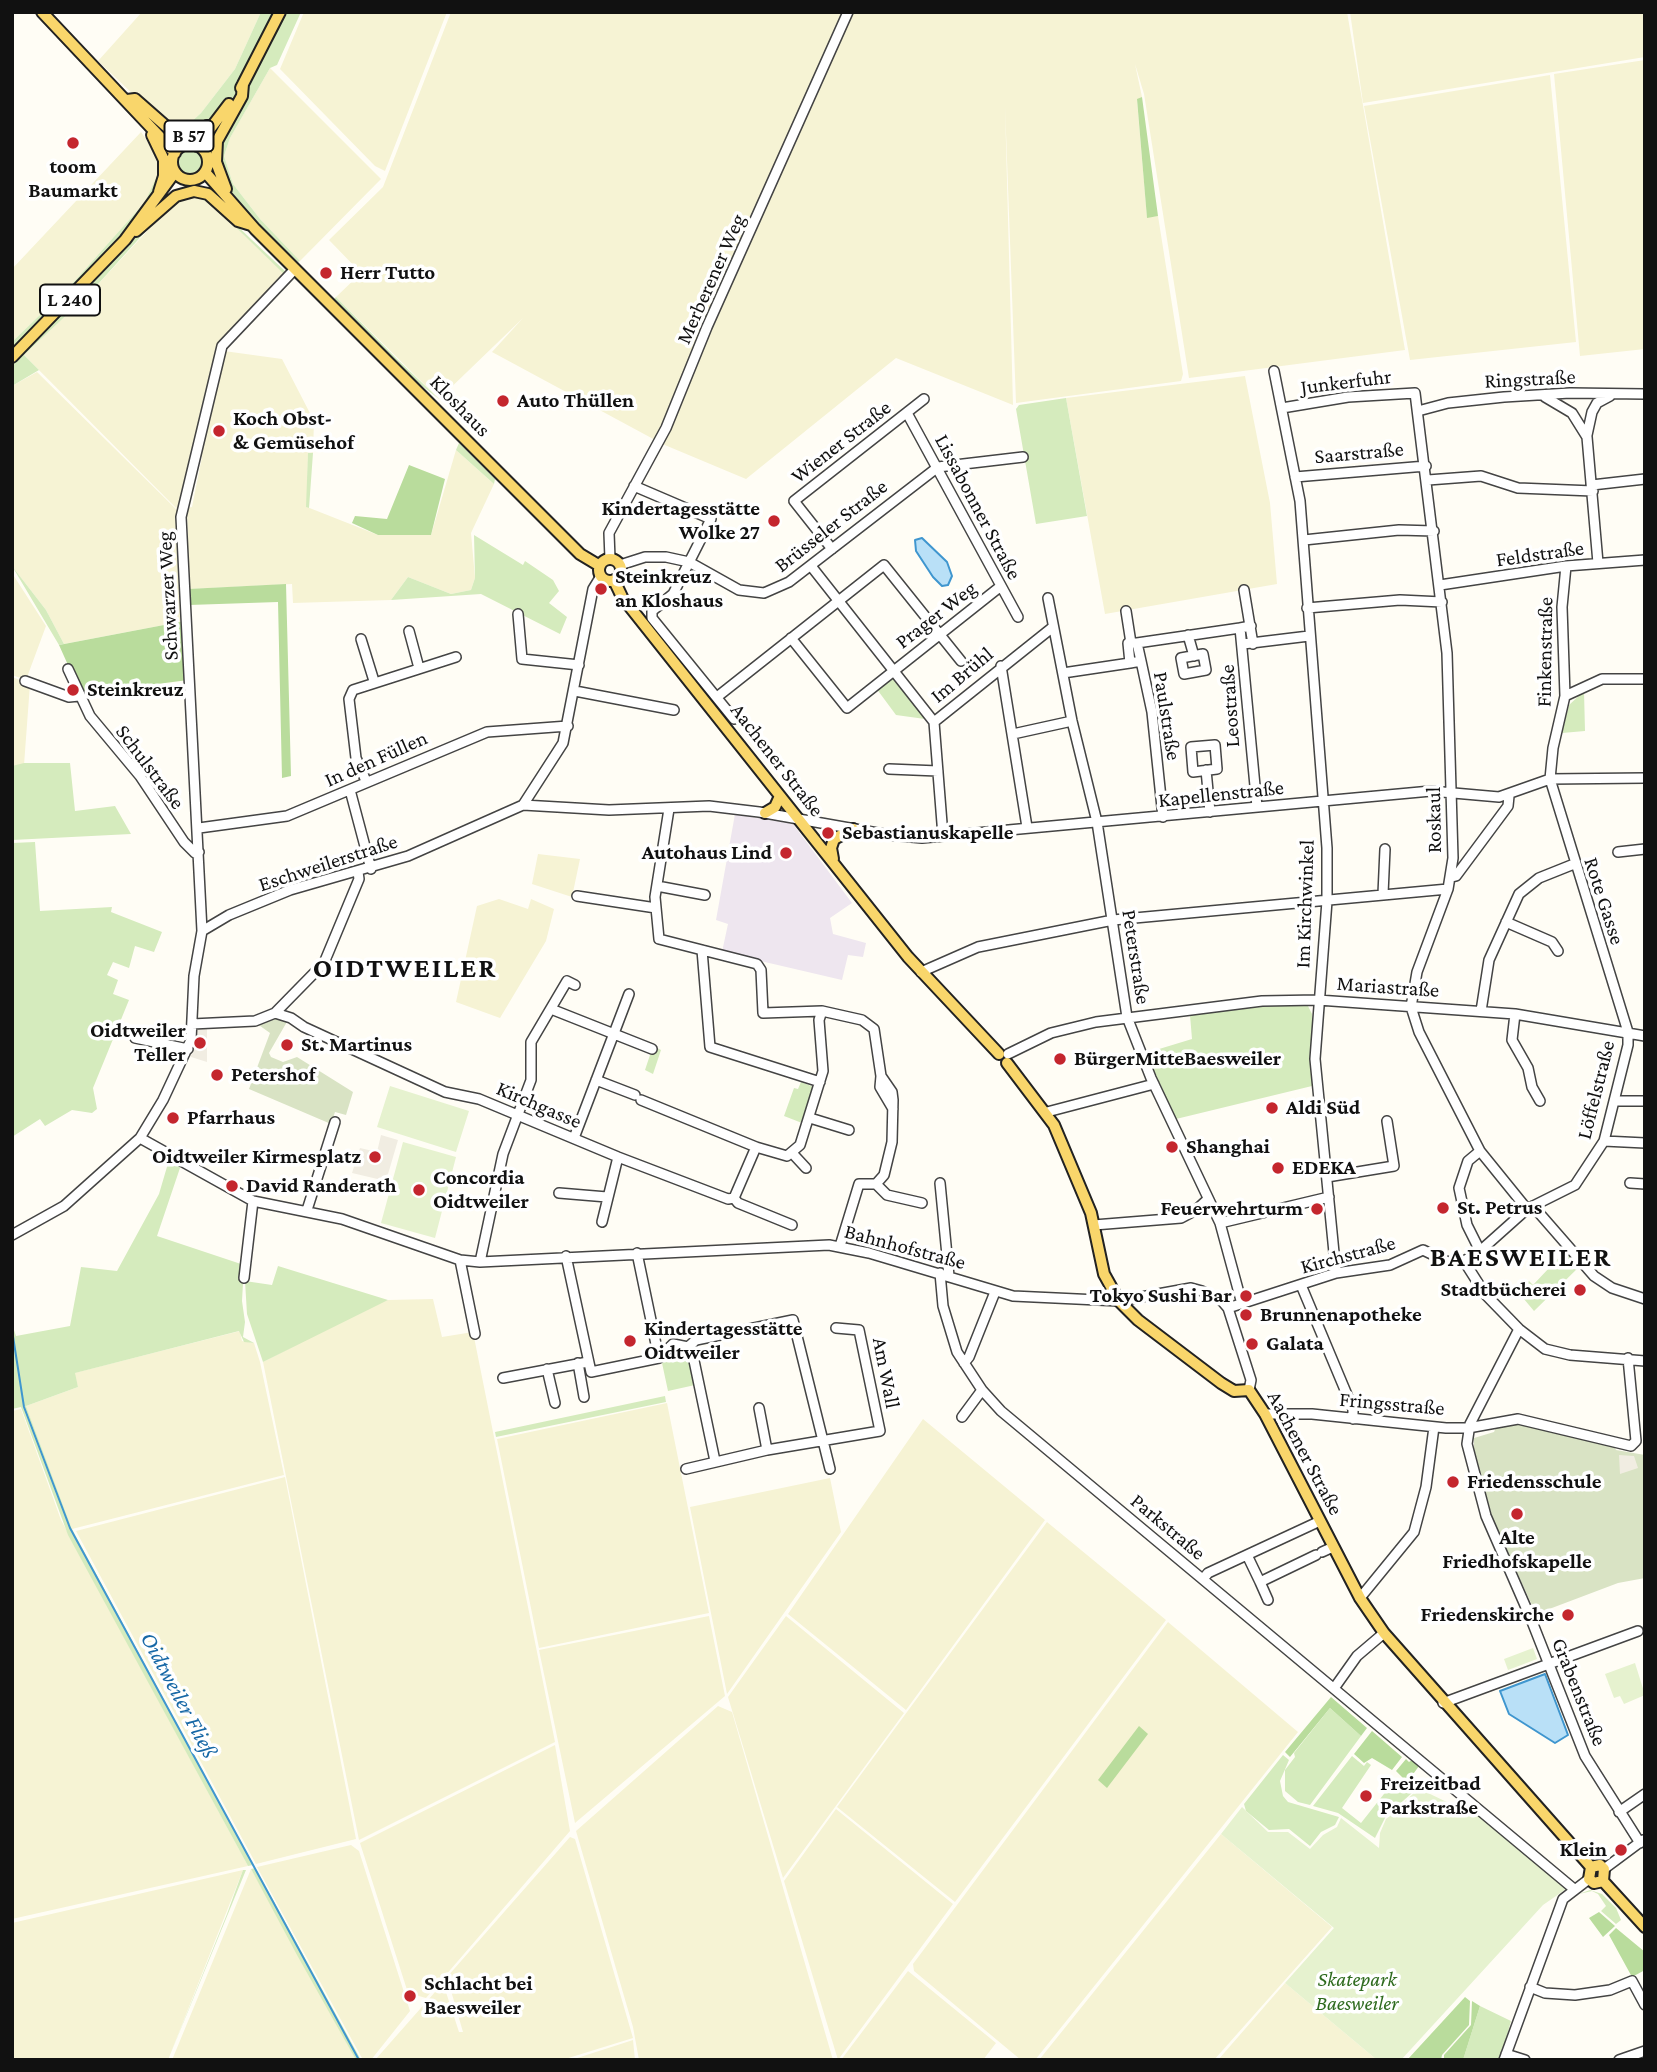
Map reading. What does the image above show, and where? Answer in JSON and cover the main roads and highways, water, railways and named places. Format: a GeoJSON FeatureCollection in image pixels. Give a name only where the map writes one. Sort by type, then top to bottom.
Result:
{"type":"FeatureCollection","features":[{"type":"Feature","properties":{"kind":"main road","name":"B 57"},"geometry":{"type":"LineString","coordinates":[[42,12],[178,150],[201,149]]}},
{"type":"Feature","properties":{"kind":"main road","name":"B 57"},"geometry":{"type":"LineString","coordinates":[[201,149],[243,84],[280,12]]}},
{"type":"Feature","properties":{"kind":"main road","name":"B 57"},"geometry":{"type":"LineString","coordinates":[[127,100],[135,99],[172,134],[187,137],[204,130],[243,84]]}},
{"type":"Feature","properties":{"kind":"main road"},"geometry":{"type":"LineString","coordinates":[[243,84],[242,96],[218,136],[215,156],[223,184],[246,211],[251,225]]}},
{"type":"Feature","properties":{"kind":"main road"},"geometry":{"type":"LineString","coordinates":[[127,100],[132,113],[159,145],[164,168],[160,190],[129,235]]}},
{"type":"Feature","properties":{"kind":"main road","name":"B 57"},"geometry":{"type":"LineString","coordinates":[[178,150],[172,162],[180,176],[202,175],[208,162],[201,149]]}},
{"type":"Feature","properties":{"kind":"main road"},"geometry":{"type":"LineString","coordinates":[[202,175],[251,225]]}},
{"type":"Feature","properties":{"kind":"main road","name":"L 240"},"geometry":{"type":"LineString","coordinates":[[12,357],[129,235],[180,176]]}},
{"type":"Feature","properties":{"kind":"main road"},"geometry":{"type":"LineString","coordinates":[[129,235],[149,222],[176,196],[188,191],[208,194],[238,221],[251,225]]}},
{"type":"Feature","properties":{"kind":"main road","name":"Kloshaus"},"geometry":{"type":"LineString","coordinates":[[251,225],[598,569]]}},
{"type":"Feature","properties":{"kind":"main road"},"geometry":{"type":"LineString","coordinates":[[615,562],[621,572],[614,580],[598,569],[615,562]]}},
{"type":"Feature","properties":{"kind":"main road","name":"Aachener Straße"},"geometry":{"type":"LineString","coordinates":[[614,580],[622,597],[922,972],[1005,1057],[1047,1112],[1078,1181],[1094,1225],[1104,1273],[1119,1301],[1138,1320],[1221,1383],[1234,1391],[1249,1390],[1265,1414],[1320,1521],[1324,1551],[1384,1633],[1443,1703],[1591,1867]]}},
{"type":"Feature","properties":{"kind":"main road"},"geometry":{"type":"LineString","coordinates":[[765,813],[775,807],[780,796]]}},
{"type":"Feature","properties":{"kind":"main road"},"geometry":{"type":"LineString","coordinates":[[835,865],[831,844],[839,835],[853,829]]}},
{"type":"Feature","properties":{"kind":"main road"},"geometry":{"type":"LineString","coordinates":[[1603,1881],[1597,1883],[1589,1879],[1591,1867],[1600,1865],[1604,1869],[1603,1881],[1645,1927]]}},
{"type":"Feature","properties":{"kind":"water"},"geometry":{"type":"Polygon","coordinates":[[[922,538],[947,562],[952,576],[948,585],[942,586],[933,577],[916,551],[915,540],[922,538]]]}},
{"type":"Feature","properties":{"kind":"water"},"geometry":{"type":"Polygon","coordinates":[[[1545,1674],[1568,1735],[1555,1743],[1509,1714],[1500,1691],[1545,1674]]]}},
{"type":"Feature","properties":{"kind":"waterway","name":"Oidtweiler Fließ"},"geometry":{"type":"LineString","coordinates":[[12,1330],[24,1407],[70,1528],[359,2060]]}},
{"type":"Feature","properties":{"kind":"place","name":"toom Baumarkt"},"geometry":{"type":"Point","coordinates":[73,143]}},
{"type":"Feature","properties":{"kind":"place","name":"Herr Tutto"},"geometry":{"type":"Point","coordinates":[326,273]}},
{"type":"Feature","properties":{"kind":"place","name":"Auto Thüllen"},"geometry":{"type":"Point","coordinates":[503,401]}},
{"type":"Feature","properties":{"kind":"place","name":"Koch Obst- & Gemüsehof"},"geometry":{"type":"Point","coordinates":[219,431]}},
{"type":"Feature","properties":{"kind":"place","name":"Kindertagesstätte Wolke 27"},"geometry":{"type":"Point","coordinates":[774,521]}},
{"type":"Feature","properties":{"kind":"place","name":"Steinkreuz an Kloshaus"},"geometry":{"type":"Point","coordinates":[601,589]}},
{"type":"Feature","properties":{"kind":"place","name":"Steinkreuz"},"geometry":{"type":"Point","coordinates":[73,690]}},
{"type":"Feature","properties":{"kind":"place","name":"Sebastianuskapelle"},"geometry":{"type":"Point","coordinates":[828,833]}},
{"type":"Feature","properties":{"kind":"place","name":"Autohaus Lind"},"geometry":{"type":"Point","coordinates":[786,853]}},
{"type":"Feature","properties":{"kind":"place","name":"Oidtweiler Teller"},"geometry":{"type":"Point","coordinates":[200,1043]}},
{"type":"Feature","properties":{"kind":"place","name":"St. Martinus"},"geometry":{"type":"Point","coordinates":[287,1045]}},
{"type":"Feature","properties":{"kind":"place","name":"BürgerMitteBaesweiler"},"geometry":{"type":"Point","coordinates":[1060,1059]}},
{"type":"Feature","properties":{"kind":"place","name":"Petershof"},"geometry":{"type":"Point","coordinates":[217,1075]}},
{"type":"Feature","properties":{"kind":"place","name":"Aldi Süd"},"geometry":{"type":"Point","coordinates":[1272,1108]}},
{"type":"Feature","properties":{"kind":"place","name":"Pfarrhaus"},"geometry":{"type":"Point","coordinates":[173,1118]}},
{"type":"Feature","properties":{"kind":"place","name":"Shanghai"},"geometry":{"type":"Point","coordinates":[1172,1147]}},
{"type":"Feature","properties":{"kind":"place","name":"Oidtweiler Kirmesplatz"},"geometry":{"type":"Point","coordinates":[375,1157]}},
{"type":"Feature","properties":{"kind":"place","name":"EDEKA"},"geometry":{"type":"Point","coordinates":[1278,1168]}},
{"type":"Feature","properties":{"kind":"place","name":"David Randerath"},"geometry":{"type":"Point","coordinates":[232,1186]}},
{"type":"Feature","properties":{"kind":"place","name":"Concordia Oidtweiler"},"geometry":{"type":"Point","coordinates":[419,1190]}},
{"type":"Feature","properties":{"kind":"place","name":"St. Petrus"},"geometry":{"type":"Point","coordinates":[1443,1208]}},
{"type":"Feature","properties":{"kind":"place","name":"Feuerwehrturm"},"geometry":{"type":"Point","coordinates":[1317,1209]}},
{"type":"Feature","properties":{"kind":"place","name":"Stadtbücherei"},"geometry":{"type":"Point","coordinates":[1580,1290]}},
{"type":"Feature","properties":{"kind":"place","name":"Tokyo Sushi Bar"},"geometry":{"type":"Point","coordinates":[1246,1296]}},
{"type":"Feature","properties":{"kind":"place","name":"Brunnenapotheke"},"geometry":{"type":"Point","coordinates":[1246,1315]}},
{"type":"Feature","properties":{"kind":"place","name":"Kindertagesstätte Oidtweiler"},"geometry":{"type":"Point","coordinates":[630,1341]}},
{"type":"Feature","properties":{"kind":"place","name":"Galata"},"geometry":{"type":"Point","coordinates":[1252,1344]}},
{"type":"Feature","properties":{"kind":"place","name":"Friedensschule"},"geometry":{"type":"Point","coordinates":[1453,1482]}},
{"type":"Feature","properties":{"kind":"place","name":"Alte Friedhofskapelle"},"geometry":{"type":"Point","coordinates":[1517,1514]}},
{"type":"Feature","properties":{"kind":"place","name":"Friedenskirche"},"geometry":{"type":"Point","coordinates":[1568,1615]}},
{"type":"Feature","properties":{"kind":"place","name":"Freizeitbad Parkstraße"},"geometry":{"type":"Point","coordinates":[1366,1796]}},
{"type":"Feature","properties":{"kind":"place","name":"Klein"},"geometry":{"type":"Point","coordinates":[1621,1850]}},
{"type":"Feature","properties":{"kind":"place","name":"Schlacht bei Baesweiler"},"geometry":{"type":"Point","coordinates":[410,1996]}},
{"type":"Feature","properties":{"kind":"district","name":"OIDTWEILER"},"geometry":{"type":"Point","coordinates":[405,968]}},
{"type":"Feature","properties":{"kind":"district","name":"BAESWEILER"},"geometry":{"type":"Point","coordinates":[1521,1257]}},
{"type":"Feature","properties":{"kind":"park label","name":"Skatepark Baesweiler"},"geometry":{"type":"Point","coordinates":[1357,1992]}}]}
